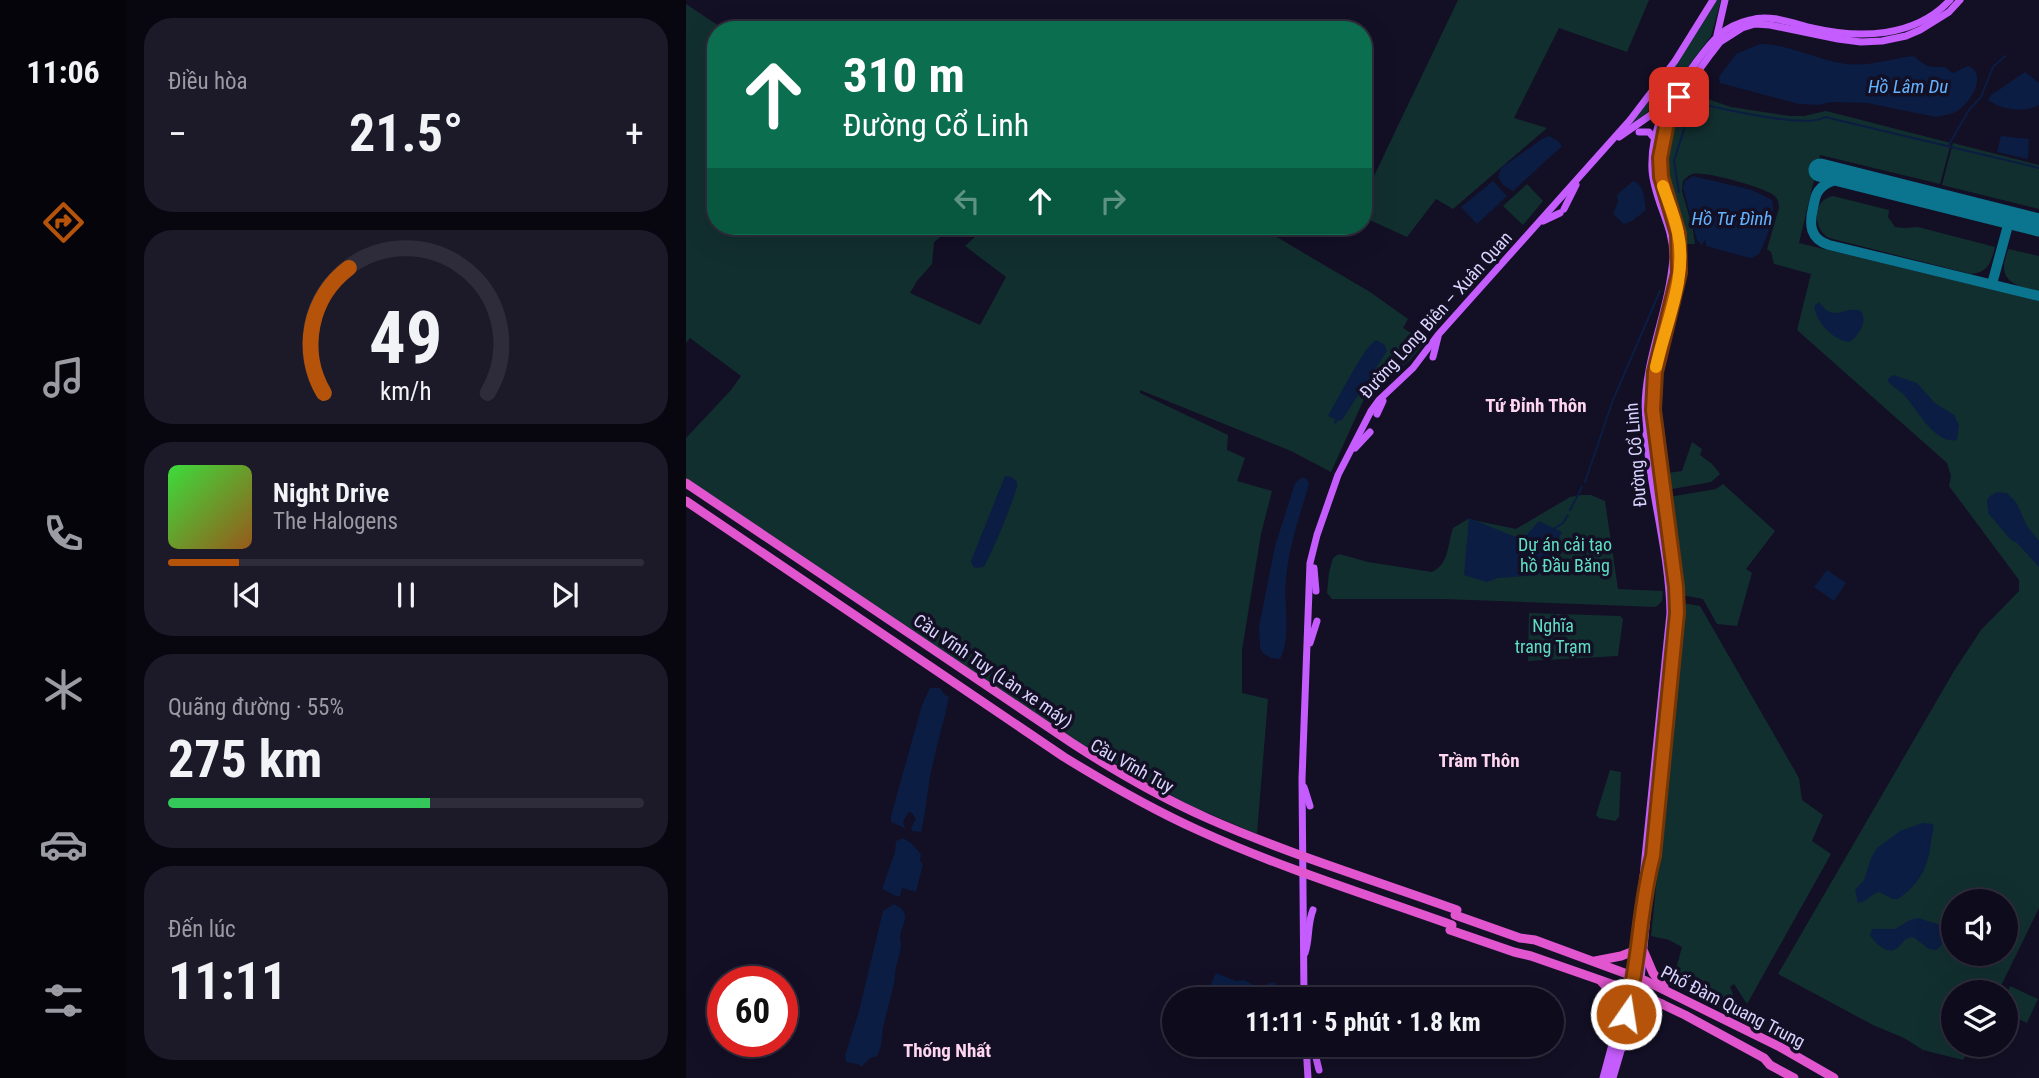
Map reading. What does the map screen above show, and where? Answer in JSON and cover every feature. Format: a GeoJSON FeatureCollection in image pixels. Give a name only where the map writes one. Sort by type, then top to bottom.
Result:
{"type":"FeatureCollection","features":[{"type":"Feature","properties":{"kind":"highway","name":"Cầu Vĩnh Tuy (Làn xe máy)"},"geometry":{"type":"LineString","coordinates":[[686,483],[1116,771],[1195,812],[1255,838],[1457,910]]}},
{"type":"Feature","properties":{"kind":"highway","name":"Cầu Vĩnh Tuy"},"geometry":{"type":"LineString","coordinates":[[686,488],[1114,776],[1204,822],[1253,843],[1493,934]]}},
{"type":"Feature","properties":{"kind":"highway","name":"Cầu Vĩnh Tuy"},"geometry":{"type":"LineString","coordinates":[[686,501],[1063,757],[1109,785],[1200,831],[1250,852],[1493,934]]}},
{"type":"Feature","properties":{"kind":"highway","name":"Cầu Vĩnh Tuy (Làn xe máy)"},"geometry":{"type":"LineString","coordinates":[[686,507],[1106,789],[1198,836],[1248,857],[1450,930]]}},
{"type":"Feature","properties":{"kind":"highway","name":"Cầu Vĩnh Tuy"},"geometry":{"type":"LineString","coordinates":[[1457,910],[1531,956]]}},
{"type":"Feature","properties":{"kind":"highway","name":"Cầu Vĩnh Tuy"},"geometry":{"type":"LineString","coordinates":[[1450,930],[1535,940]]}},
{"type":"Feature","properties":{"kind":"highway","name":"Phố Đàm Quang Trung"},"geometry":{"type":"LineString","coordinates":[[1535,940],[1641,979],[1780,1047],[1834,1078]]}},
{"type":"Feature","properties":{"kind":"highway"},"geometry":{"type":"LineString","coordinates":[[1593,961],[1639,951],[1667,991]]}},
{"type":"Feature","properties":{"kind":"highway","name":"Phố Đàm Quang Trung"},"geometry":{"type":"LineString","coordinates":[[1531,956],[1600,979],[1662,1004],[1764,1058],[1770,1065],[1794,1078]]}},
{"type":"Feature","properties":{"kind":"highway"},"geometry":{"type":"LineString","coordinates":[[1600,979],[1626,1017],[1662,1004]]}},
{"type":"Feature","properties":{"kind":"main road","name":"Đường Long Biên – Xuân Quan"},"geometry":{"type":"LineString","coordinates":[[1304,987],[1302,779],[1310,563],[1338,475],[1375,405],[1413,368],[1438,335],[1610,144],[1657,86],[1713,0]]}},
{"type":"Feature","properties":{"kind":"main road"},"geometry":{"type":"LineString","coordinates":[[1717,36],[1725,0]]}},
{"type":"Feature","properties":{"kind":"main road"},"geometry":{"type":"LineString","coordinates":[[1754,22],[1779,20],[1861,36],[1876,35],[1920,21],[1944,7],[1950,0]]}},
{"type":"Feature","properties":{"kind":"main road"},"geometry":{"type":"LineString","coordinates":[[1754,22],[1838,39],[1882,41],[1920,30],[1948,12],[1960,0]]}},
{"type":"Feature","properties":{"kind":"main road"},"geometry":{"type":"LineString","coordinates":[[1721,17],[1726,24],[1732,26]]}},
{"type":"Feature","properties":{"kind":"main road","name":"Đường Cổ Linh"},"geometry":{"type":"LineString","coordinates":[[1672,292],[1673,247],[1652,170],[1659,121],[1672,93],[1717,36],[1732,26],[1754,22]]}},
{"type":"Feature","properties":{"kind":"main road","name":"Đường Cổ Linh"},"geometry":{"type":"LineString","coordinates":[[1641,979],[1639,951],[1677,600],[1654,429],[1653,386],[1680,252],[1678,234],[1663,185],[1661,148],[1667,122],[1679,97],[1720,42],[1754,22]]}},
{"type":"Feature","properties":{"kind":"main road"},"geometry":{"type":"LineString","coordinates":[[1610,144],[1658,110]]}},
{"type":"Feature","properties":{"kind":"main road"},"geometry":{"type":"LineString","coordinates":[[1639,132],[1648,132],[1655,139]]}},
{"type":"Feature","properties":{"kind":"main road"},"geometry":{"type":"LineString","coordinates":[[1539,223],[1562,211],[1581,175]]}},
{"type":"Feature","properties":{"kind":"main road"},"geometry":{"type":"LineString","coordinates":[[1433,357],[1438,335]]}},
{"type":"Feature","properties":{"kind":"main road"},"geometry":{"type":"LineString","coordinates":[[1377,414],[1382,402],[1396,384]]}},
{"type":"Feature","properties":{"kind":"main road"},"geometry":{"type":"LineString","coordinates":[[1344,463],[1370,432]]}},
{"type":"Feature","properties":{"kind":"main road"},"geometry":{"type":"LineString","coordinates":[[1312,550],[1316,591]]}},
{"type":"Feature","properties":{"kind":"main road"},"geometry":{"type":"LineString","coordinates":[[1306,657],[1317,621]]}},
{"type":"Feature","properties":{"kind":"main road"},"geometry":{"type":"LineString","coordinates":[[1302,779],[1310,806]]}},
{"type":"Feature","properties":{"kind":"main road"},"geometry":{"type":"LineString","coordinates":[[1605,1078],[1633,990],[1649,856]]}},
{"type":"Feature","properties":{"kind":"main road"},"geometry":{"type":"LineString","coordinates":[[1303,956],[1313,910]]}},
{"type":"Feature","properties":{"kind":"main road","name":"Đường Cổ Linh"},"geometry":{"type":"LineString","coordinates":[[1630,975],[1639,951]]}},
{"type":"Feature","properties":{"kind":"main road"},"geometry":{"type":"LineString","coordinates":[[1613,1078],[1626,1017],[1627,989]]}},
{"type":"Feature","properties":{"kind":"main road"},"geometry":{"type":"LineString","coordinates":[[1605,1078],[1626,1017],[1638,993]]}},
{"type":"Feature","properties":{"kind":"main road"},"geometry":{"type":"LineString","coordinates":[[1307,1057],[1308,1078]]}},
{"type":"Feature","properties":{"kind":"main road"},"geometry":{"type":"LineString","coordinates":[[1316,1057],[1320,1070]]}},
{"type":"Feature","properties":{"kind":"green space"},"geometry":{"type":"Polygon","coordinates":[[[1458,0],[1649,0],[1627,52],[1559,28],[1514,118],[1547,128],[1453,209],[1436,199],[1407,237],[1372,221],[1372,180],[1458,0]]]}},
{"type":"Feature","properties":{"kind":"green space"},"geometry":{"type":"Polygon","coordinates":[[[1716,0],[1721,0],[1711,36],[1662,101],[1624,130],[1678,60],[1716,0]]]}},
{"type":"Feature","properties":{"kind":"green space"},"geometry":{"type":"Polygon","coordinates":[[[686,4],[712,21],[707,21],[707,235],[943,235],[934,242],[932,264],[910,293],[980,325],[1006,277],[965,246],[977,235],[1273,235],[1370,292],[1408,319],[1403,328],[1425,342],[1410,360],[1364,399],[1331,472],[1291,451],[1140,390],[1140,393],[1228,435],[1227,450],[1245,458],[1237,481],[1272,491],[1261,534],[1242,650],[1242,693],[1268,699],[1257,834],[1189,805],[1053,728],[686,478],[686,438],[741,376],[690,338],[686,343],[686,4]]]}},
{"type":"Feature","properties":{"kind":"green space"},"geometry":{"type":"Polygon","coordinates":[[[1690,93],[1731,107],[1790,116],[1826,111],[1951,143],[1940,184],[1820,155],[1799,243],[2039,301],[2039,908],[2018,951],[2018,889],[1941,889],[1941,966],[2011,966],[2004,980],[1941,980],[1941,1054],[1923,1050],[1778,974],[1954,671],[1981,630],[2019,591],[2019,580],[1949,486],[1951,476],[1947,463],[1797,330],[1811,274],[1774,264],[1771,252],[1767,249],[1779,208],[1776,197],[1732,180],[1708,174],[1691,175],[1683,181],[1682,191],[1695,244],[1686,244],[1667,170],[1670,135],[1678,112],[1690,93]]]}},
{"type":"Feature","properties":{"kind":"green space"},"geometry":{"type":"Polygon","coordinates":[[[1953,143],[2039,165],[2039,209],[1942,185],[1953,143]]]}},
{"type":"Feature","properties":{"kind":"green space"},"geometry":{"type":"Polygon","coordinates":[[[1527,184],[1543,201],[1523,225],[1503,206],[1527,184]]]}},
{"type":"Feature","properties":{"kind":"green space"},"geometry":{"type":"Polygon","coordinates":[[[1833,196],[1889,210],[1888,217],[1895,227],[1918,227],[1995,247],[1990,262],[1982,271],[1971,274],[1829,238],[1820,228],[1817,215],[1821,203],[1833,196]]]}},
{"type":"Feature","properties":{"kind":"green space"},"geometry":{"type":"Polygon","coordinates":[[[2008,249],[2039,256],[2039,292],[2016,285],[2007,278],[2004,266],[2008,249]]]}},
{"type":"Feature","properties":{"kind":"green space"},"geometry":{"type":"Polygon","coordinates":[[[1692,442],[1702,449],[1700,455],[1720,474],[1711,482],[1672,489],[1668,473],[1682,471],[1692,442]]]}},
{"type":"Feature","properties":{"kind":"green space"},"geometry":{"type":"Polygon","coordinates":[[[1723,484],[1775,531],[1746,569],[1752,573],[1737,626],[1717,624],[1703,599],[1681,595],[1669,497],[1716,489],[1723,484]]]}},
{"type":"Feature","properties":{"kind":"green space","name":"Dự án cải tạo hồ Đầu Băng"},"geometry":{"type":"Polygon","coordinates":[[[1591,495],[1605,501],[1618,589],[1663,591],[1662,601],[1656,607],[1443,599],[1332,599],[1327,593],[1333,558],[1339,554],[1368,562],[1432,572],[1445,559],[1453,528],[1468,519],[1516,529],[1570,497],[1591,495]]]}},
{"type":"Feature","properties":{"kind":"green space"},"geometry":{"type":"Polygon","coordinates":[[[1683,603],[1700,606],[1799,778],[1802,800],[1823,815],[1812,841],[1831,854],[1747,1004],[1734,984],[1730,987],[1733,994],[1722,1009],[1672,984],[1682,947],[1669,940],[1651,936],[1683,603]]]}},
{"type":"Feature","properties":{"kind":"green space","name":"Nghĩa trang Trạm"},"geometry":{"type":"Polygon","coordinates":[[[1529,613],[1620,616],[1623,619],[1618,656],[1528,661],[1529,613]]]}},
{"type":"Feature","properties":{"kind":"green space"},"geometry":{"type":"Polygon","coordinates":[[[1610,770],[1621,772],[1619,817],[1615,821],[1596,815],[1610,770]]]}},
{"type":"Feature","properties":{"kind":"green space"},"geometry":{"type":"Polygon","coordinates":[[[2018,990],[2038,999],[2027,1023],[2018,1019],[2018,990]]]}},
{"type":"Feature","properties":{"kind":"water","name":"Hồ Lâm Du"},"geometry":{"type":"Polygon","coordinates":[[[1760,44],[1855,65],[1914,56],[1925,65],[1945,67],[1953,73],[1968,66],[1977,75],[1976,88],[1959,110],[1936,117],[1867,103],[1799,104],[1720,83],[1719,77],[1736,54],[1760,44]]]}},
{"type":"Feature","properties":{"kind":"water"},"geometry":{"type":"Polygon","coordinates":[[[2025,72],[2039,83],[2039,105],[2027,109],[2013,109],[1988,100],[1991,95],[2025,72]]]}},
{"type":"Feature","properties":{"kind":"water"},"geometry":{"type":"Polygon","coordinates":[[[1549,136],[1562,146],[1513,191],[1503,185],[1498,177],[1501,168],[1549,136]]]}},
{"type":"Feature","properties":{"kind":"water"},"geometry":{"type":"Polygon","coordinates":[[[2001,136],[2029,139],[2028,159],[1997,152],[2001,136]]]}},
{"type":"Feature","properties":{"kind":"water","name":"Hồ Tư Đình"},"geometry":{"type":"Polygon","coordinates":[[[1693,176],[1752,190],[1772,200],[1771,220],[1759,254],[1746,257],[1706,246],[1705,239],[1702,245],[1697,240],[1683,188],[1685,181],[1693,176]]]}},
{"type":"Feature","properties":{"kind":"water"},"geometry":{"type":"Polygon","coordinates":[[[1493,181],[1507,196],[1477,224],[1461,207],[1493,181]]]}},
{"type":"Feature","properties":{"kind":"water"},"geometry":{"type":"Polygon","coordinates":[[[1633,181],[1642,189],[1646,210],[1624,224],[1613,214],[1618,202],[1617,195],[1633,181]]]}},
{"type":"Feature","properties":{"kind":"water"},"geometry":{"type":"Polygon","coordinates":[[[1819,302],[1830,312],[1861,311],[1862,328],[1850,342],[1838,338],[1822,324],[1814,306],[1819,302]]]}},
{"type":"Feature","properties":{"kind":"water"},"geometry":{"type":"Polygon","coordinates":[[[1376,340],[1384,344],[1387,351],[1342,420],[1334,424],[1335,419],[1328,416],[1359,362],[1376,340]]]}},
{"type":"Feature","properties":{"kind":"water"},"geometry":{"type":"Polygon","coordinates":[[[1893,375],[1917,383],[1935,403],[1954,415],[1959,425],[1957,440],[1941,437],[1933,431],[1903,394],[1889,383],[1888,379],[1893,375]]]}},
{"type":"Feature","properties":{"kind":"water"},"geometry":{"type":"Polygon","coordinates":[[[1005,476],[1012,477],[1017,482],[1017,487],[984,567],[975,568],[971,561],[1005,476]]]}},
{"type":"Feature","properties":{"kind":"water"},"geometry":{"type":"Polygon","coordinates":[[[1302,477],[1307,479],[1309,484],[1287,566],[1286,640],[1280,659],[1271,658],[1260,648],[1259,627],[1275,546],[1295,483],[1302,477]]]}},
{"type":"Feature","properties":{"kind":"water"},"geometry":{"type":"Polygon","coordinates":[[[1997,492],[2007,493],[2016,502],[2027,526],[2039,541],[2039,567],[1988,513],[1987,499],[1997,492]]]}},
{"type":"Feature","properties":{"kind":"water"},"geometry":{"type":"Polygon","coordinates":[[[1469,518],[1524,538],[1539,521],[1562,532],[1538,575],[1498,578],[1487,582],[1464,575],[1469,518]]]}},
{"type":"Feature","properties":{"kind":"water"},"geometry":{"type":"Polygon","coordinates":[[[1827,570],[1846,583],[1834,601],[1814,587],[1827,570]]]}},
{"type":"Feature","properties":{"kind":"water"},"geometry":{"type":"Polygon","coordinates":[[[930,688],[940,688],[949,697],[931,772],[921,832],[912,831],[916,819],[912,813],[909,812],[903,821],[905,828],[891,822],[891,816],[922,705],[930,688]]]}},
{"type":"Feature","properties":{"kind":"water"},"geometry":{"type":"Polygon","coordinates":[[[1923,823],[1933,824],[1933,831],[1928,859],[1917,881],[1898,899],[1879,892],[1858,903],[1855,890],[1864,880],[1877,848],[1900,831],[1923,823]]]}},
{"type":"Feature","properties":{"kind":"water"},"geometry":{"type":"Polygon","coordinates":[[[903,838],[921,854],[920,861],[923,864],[916,892],[902,888],[900,896],[896,896],[882,889],[895,852],[896,841],[903,838]]]}},
{"type":"Feature","properties":{"kind":"water"},"geometry":{"type":"Polygon","coordinates":[[[894,904],[905,916],[895,979],[881,1046],[877,1056],[870,1058],[861,1067],[846,1062],[845,1056],[859,1011],[883,911],[894,904]]]}},
{"type":"Feature","properties":{"kind":"water"},"geometry":{"type":"Polygon","coordinates":[[[1918,918],[1941,925],[1941,945],[1936,950],[1929,949],[1913,937],[1891,951],[1877,944],[1870,935],[1872,929],[1895,929],[1918,918]]]}},
{"type":"Feature","properties":{"kind":"water"},"geometry":{"type":"Polygon","coordinates":[[[1216,973],[1236,981],[1244,980],[1257,987],[1209,987],[1216,973]]]}},
{"type":"Feature","properties":{"kind":"water"},"geometry":{"type":"Polygon","coordinates":[[[1275,982],[1276,987],[1257,987],[1275,982]]]}},
{"type":"Feature","properties":{"kind":"waterway"},"geometry":{"type":"LineString","coordinates":[[1948,146],[1969,110],[1981,97],[1993,67],[2005,56]]}},
{"type":"Feature","properties":{"kind":"waterway"},"geometry":{"type":"LineString","coordinates":[[1679,192],[1674,161],[1685,126],[1700,104],[1801,121],[1825,117],[2039,168]]}},
{"type":"Feature","properties":{"kind":"waterway"},"geometry":{"type":"LineString","coordinates":[[1585,482],[1613,400],[1660,291]]}},
{"type":"Feature","properties":{"kind":"waterway"},"geometry":{"type":"LineString","coordinates":[[1570,510],[1582,487]]}},
{"type":"Feature","properties":{"kind":"waterway"},"geometry":{"type":"LineString","coordinates":[[1555,528],[1563,523],[1568,515]]}},
{"type":"Feature","properties":{"kind":"taxiway"},"geometry":{"type":"LineString","coordinates":[[1849,177],[1828,183],[1817,194],[1811,226],[1818,239],[1829,245],[2039,296]]}},
{"type":"Feature","properties":{"kind":"taxiway"},"geometry":{"type":"LineString","coordinates":[[1992,284],[2010,218]]}},
{"type":"Feature","properties":{"kind":"runway"},"geometry":{"type":"LineString","coordinates":[[1820,170],[2039,225]]}},
{"type":"Feature","properties":{"kind":"slow traffic"},"geometry":{"type":"LineString","coordinates":[[1656,367],[1677,283],[1680,252],[1678,234],[1663,186]]}},
{"type":"Feature","properties":{"kind":"district","name":"Tứ Đỉnh Thôn"},"geometry":{"type":"Point","coordinates":[1536,405]}},
{"type":"Feature","properties":{"kind":"district","name":"Trầm Thôn"},"geometry":{"type":"Point","coordinates":[1479,760]}},
{"type":"Feature","properties":{"kind":"district","name":"Thống Nhất"},"geometry":{"type":"Point","coordinates":[947,1050]}},
{"type":"Feature","properties":{"kind":"route"},"geometry":{"type":"LineString","coordinates":[[1626,1014],[1638,956],[1646,881],[1653,856],[1677,613],[1673,561],[1654,429],[1653,386],[1679,273],[1678,234],[1660,168],[1667,122],[1679,97]]}}]}
